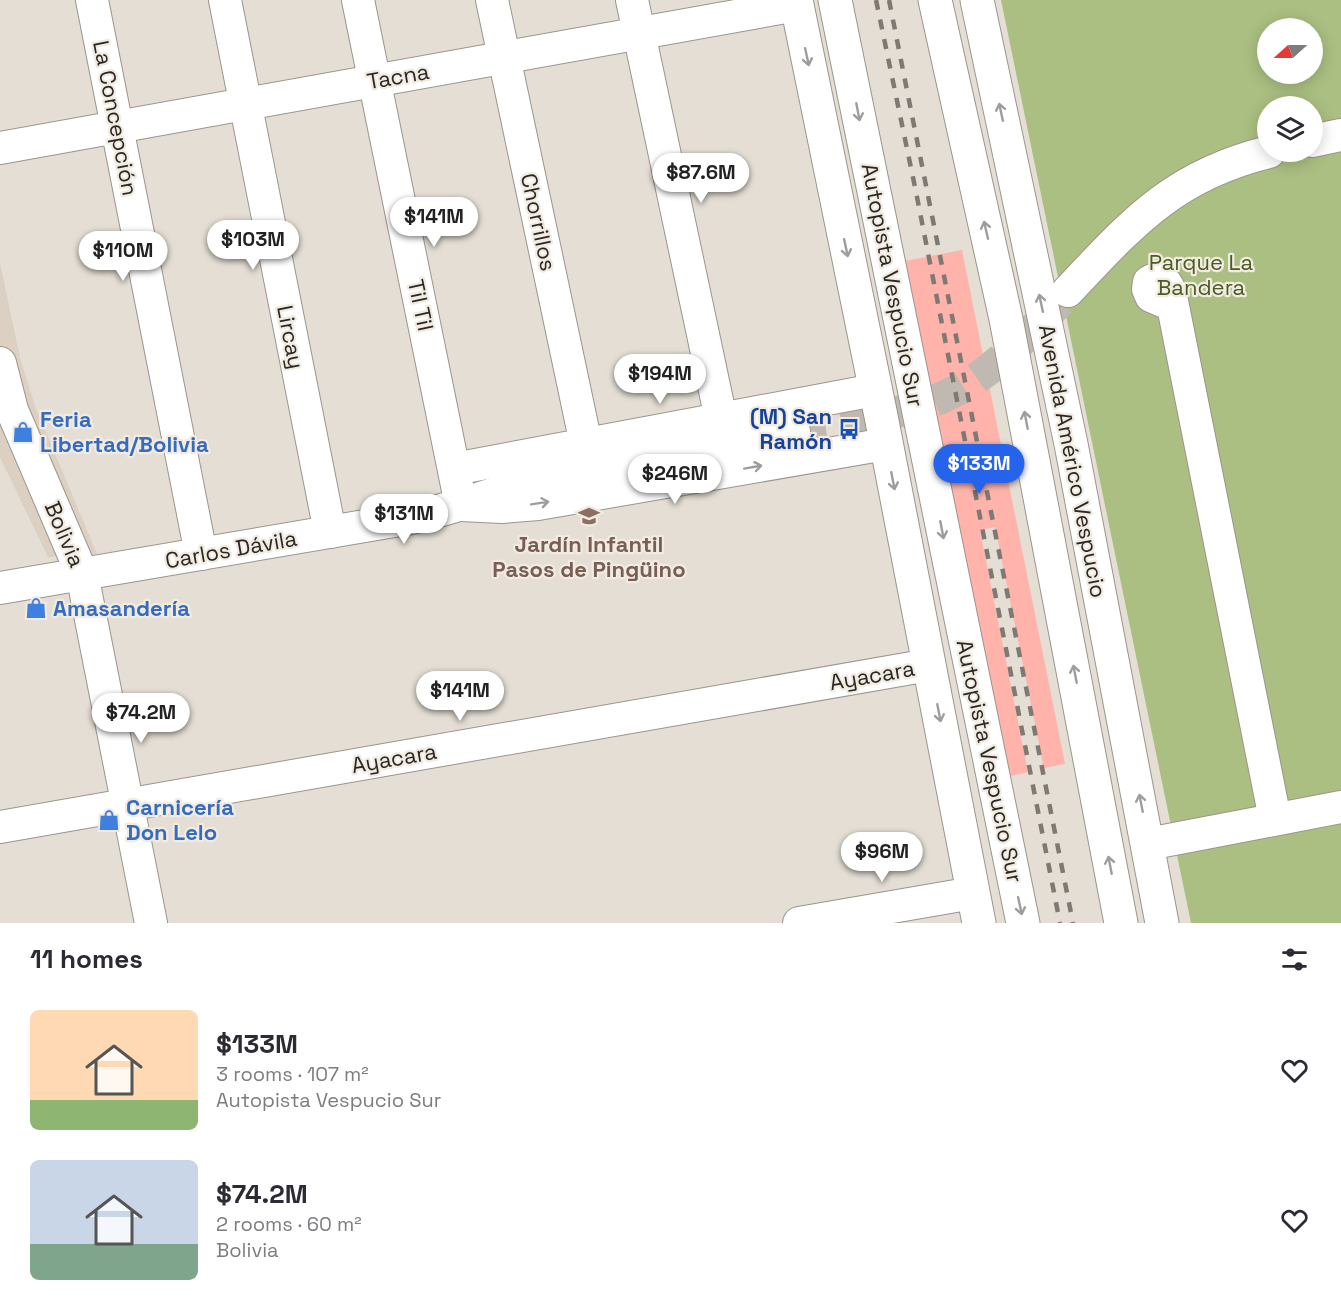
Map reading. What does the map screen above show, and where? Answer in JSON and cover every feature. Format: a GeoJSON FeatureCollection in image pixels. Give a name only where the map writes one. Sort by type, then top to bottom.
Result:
{"type":"FeatureCollection","features":[{"type":"Feature","properties":{"kind":"main road","name":"Autopista Vespucio Sur"},"geometry":{"type":"LineString","coordinates":[[835,0],[1023,923]]}},
{"type":"Feature","properties":{"kind":"main road"},"geometry":{"type":"LineString","coordinates":[[935,0],[1006,319],[1121,923]]}},
{"type":"Feature","properties":{"kind":"main road","name":"Avenida Américo Vespucio"},"geometry":{"type":"LineString","coordinates":[[977,0],[1071,444],[1162,923]]}},
{"type":"Feature","properties":{"kind":"main road"},"geometry":{"type":"LineString","coordinates":[[796,2],[886,444],[976,908]]}},
{"type":"Feature","properties":{"kind":"street","name":"La Concepción"},"geometry":{"type":"LineString","coordinates":[[92,0],[201,554]]}},
{"type":"Feature","properties":{"kind":"street","name":"Lircay"},"geometry":{"type":"LineString","coordinates":[[225,0],[330,532]]}},
{"type":"Feature","properties":{"kind":"street","name":"Til Til"},"geometry":{"type":"LineString","coordinates":[[358,0],[461,505]]}},
{"type":"Feature","properties":{"kind":"street","name":"Chorrillos"},"geometry":{"type":"LineString","coordinates":[[492,0],[586,444]]}},
{"type":"Feature","properties":{"kind":"street"},"geometry":{"type":"LineString","coordinates":[[632,0],[721,419]]}},
{"type":"Feature","properties":{"kind":"street","name":"Tacna"},"geometry":{"type":"LineString","coordinates":[[0,148],[639,33],[796,2]]}},
{"type":"Feature","properties":{"kind":"street"},"geometry":{"type":"LineString","coordinates":[[1323,139],[1341,135]]}},
{"type":"Feature","properties":{"kind":"street"},"geometry":{"type":"LineString","coordinates":[[1068,291],[1120,235],[1159,202],[1209,172],[1257,156]]}},
{"type":"Feature","properties":{"kind":"street"},"geometry":{"type":"LineString","coordinates":[[1173,305],[1275,819]]}},
{"type":"Feature","properties":{"kind":"street","name":"Bolivia"},"geometry":{"type":"LineString","coordinates":[[0,363],[6,411],[82,574],[151,923]]}},
{"type":"Feature","properties":{"kind":"street"},"geometry":{"type":"LineString","coordinates":[[454,469],[875,390]]}},
{"type":"Feature","properties":{"kind":"street","name":"Carlos Dávila"},"geometry":{"type":"LineString","coordinates":[[0,588],[425,515],[554,476],[794,432]]}},
{"type":"Feature","properties":{"kind":"street","name":"Carlos Dávila"},"geometry":{"type":"LineString","coordinates":[[461,505],[502,507],[538,504],[886,444]]}},
{"type":"Feature","properties":{"kind":"street","name":"Ayacara"},"geometry":{"type":"LineString","coordinates":[[0,827],[929,665]]}},
{"type":"Feature","properties":{"kind":"street"},"geometry":{"type":"LineString","coordinates":[[1148,843],[1341,807]]}},
{"type":"Feature","properties":{"kind":"street"},"geometry":{"type":"LineString","coordinates":[[799,923],[976,908]]}},
{"type":"Feature","properties":{"kind":"shaded area","name":"Feria Libertad/Bolivia"},"geometry":{"type":"Polygon","coordinates":[[[0,263],[20,358],[35,406],[97,554],[48,557],[0,457],[0,263]]]}},
{"type":"Feature","properties":{"kind":"green space","name":"Parque La Bandera"},"geometry":{"type":"Polygon","coordinates":[[[1001,0],[1341,0],[1341,923],[1191,923],[1001,0]]]}},
{"type":"Feature","properties":{"kind":"building"},"geometry":{"type":"Polygon","coordinates":[[[962,250],[1065,764],[1044,768],[995,527],[980,530],[1028,772],[1003,778],[900,262],[962,250]]]}},
{"type":"Feature","properties":{"kind":"tunnel"},"geometry":{"type":"LineString","coordinates":[[794,432],[907,410],[960,389],[1006,355],[1060,301]]}},
{"type":"Feature","properties":{"kind":"railway"},"geometry":{"type":"LineString","coordinates":[[876,0],[1060,923]]}},
{"type":"Feature","properties":{"kind":"railway"},"geometry":{"type":"LineString","coordinates":[[889,0],[1073,923]]}},
{"type":"Feature","properties":{"kind":"place","name":"(M) San Ramón"},"geometry":{"type":"Point","coordinates":[849,429]}},
{"type":"Feature","properties":{"kind":"place","name":"Feria Libertad/Bolivia"},"geometry":{"type":"Point","coordinates":[23,432]}},
{"type":"Feature","properties":{"kind":"place","name":"Jardín Infantil Pasos de Pingüino"},"geometry":{"type":"Point","coordinates":[589,516]}},
{"type":"Feature","properties":{"kind":"place","name":"Amasandería"},"geometry":{"type":"Point","coordinates":[36,608]}},
{"type":"Feature","properties":{"kind":"place","name":"Carnicería Don Lelo"},"geometry":{"type":"Point","coordinates":[109,820]}}]}
